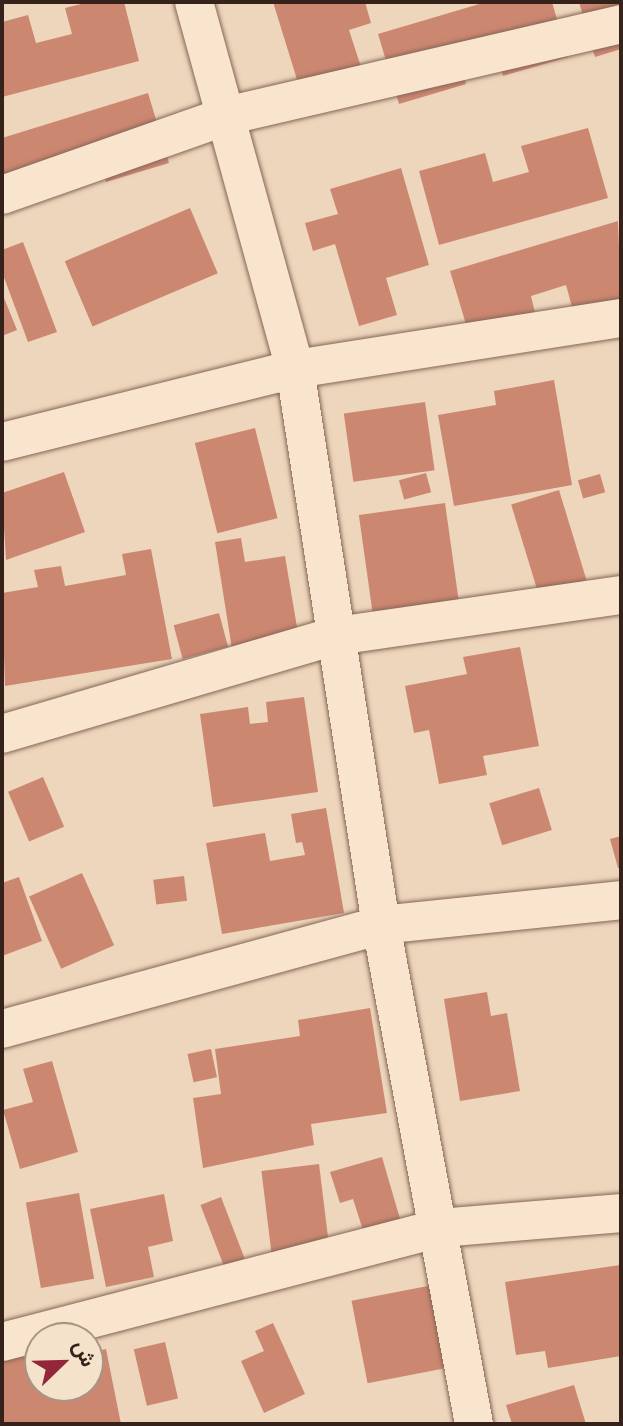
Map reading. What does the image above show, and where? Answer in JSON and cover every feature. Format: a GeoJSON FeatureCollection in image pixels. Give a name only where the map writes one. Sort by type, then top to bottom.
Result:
{"type":"FeatureCollection","features":[{"type":"Feature","properties":{"kind":"street"},"geometry":{"type":"LineString","coordinates":[[194,2],[295,369],[381,925],[440,1228],[474,1424]]}},
{"type":"Feature","properties":{"kind":"street"},"geometry":{"type":"LineString","coordinates":[[2,195],[226,116],[621,24]]}},
{"type":"Feature","properties":{"kind":"street"},"geometry":{"type":"LineString","coordinates":[[2,442],[295,369],[621,318]]}},
{"type":"Feature","properties":{"kind":"street"},"geometry":{"type":"LineString","coordinates":[[2,734],[336,636],[621,595]]}},
{"type":"Feature","properties":{"kind":"street"},"geometry":{"type":"LineString","coordinates":[[2,1029],[381,925],[621,900]]}},
{"type":"Feature","properties":{"kind":"street"},"geometry":{"type":"LineString","coordinates":[[2,1342],[440,1228],[621,1213]]}},
{"type":"Feature","properties":{"kind":"building"},"geometry":{"type":"Polygon","coordinates":[[[89,2],[124,2],[139,61],[2,97],[2,22],[28,15],[36,43],[72,34],[65,8],[89,2]]]}},
{"type":"Feature","properties":{"kind":"building"},"geometry":{"type":"Polygon","coordinates":[[[273,2],[365,2],[371,23],[349,30],[361,67],[299,86],[273,2]]]}},
{"type":"Feature","properties":{"kind":"building"},"geometry":{"type":"Polygon","coordinates":[[[486,2],[552,2],[568,57],[503,76],[494,49],[459,59],[466,84],[399,104],[378,34],[486,2]]]}},
{"type":"Feature","properties":{"kind":"building"},"geometry":{"type":"Polygon","coordinates":[[[579,2],[621,2],[621,49],[595,57],[579,2]]]}},
{"type":"Feature","properties":{"kind":"building"},"geometry":{"type":"Polygon","coordinates":[[[148,93],[169,163],[106,182],[97,154],[13,208],[2,171],[2,138],[148,93]]]}},
{"type":"Feature","properties":{"kind":"building"},"geometry":{"type":"Polygon","coordinates":[[[588,128],[608,198],[439,245],[419,171],[485,153],[493,182],[529,172],[521,146],[588,128]]]}},
{"type":"Feature","properties":{"kind":"building"},"geometry":{"type":"Polygon","coordinates":[[[401,168],[429,265],[386,278],[397,315],[359,326],[335,244],[313,251],[305,223],[338,214],[330,189],[401,168]]]}},
{"type":"Feature","properties":{"kind":"building"},"geometry":{"type":"Polygon","coordinates":[[[190,208],[218,273],[93,326],[65,261],[190,208]]]}},
{"type":"Feature","properties":{"kind":"building"},"geometry":{"type":"Polygon","coordinates":[[[618,221],[621,299],[574,314],[566,285],[531,296],[537,321],[471,341],[450,271],[618,221]]]}},
{"type":"Feature","properties":{"kind":"building"},"geometry":{"type":"Polygon","coordinates":[[[23,242],[57,332],[28,342],[2,272],[2,250],[23,242]]]}},
{"type":"Feature","properties":{"kind":"building"},"geometry":{"type":"Polygon","coordinates":[[[2,293],[17,330],[2,336],[2,293]]]}},
{"type":"Feature","properties":{"kind":"building"},"geometry":{"type":"Polygon","coordinates":[[[554,380],[572,485],[454,506],[438,415],[496,405],[494,391],[554,380]]]}},
{"type":"Feature","properties":{"kind":"building"},"geometry":{"type":"Polygon","coordinates":[[[425,402],[435,470],[353,482],[344,413],[425,402]]]}},
{"type":"Feature","properties":{"kind":"building"},"geometry":{"type":"Polygon","coordinates":[[[255,428],[277,518],[217,533],[195,443],[255,428]]]}},
{"type":"Feature","properties":{"kind":"building"},"geometry":{"type":"Polygon","coordinates":[[[64,472],[85,532],[6,560],[2,493],[64,472]]]}},
{"type":"Feature","properties":{"kind":"building"},"geometry":{"type":"Polygon","coordinates":[[[426,473],[431,492],[404,500],[399,480],[426,473]]]}},
{"type":"Feature","properties":{"kind":"building"},"geometry":{"type":"Polygon","coordinates":[[[600,474],[605,492],[583,499],[578,480],[600,474]]]}},
{"type":"Feature","properties":{"kind":"building"},"geometry":{"type":"Polygon","coordinates":[[[559,490],[586,580],[539,595],[511,505],[559,490]]]}},
{"type":"Feature","properties":{"kind":"building"},"geometry":{"type":"Polygon","coordinates":[[[445,503],[459,606],[373,618],[359,515],[445,503]]]}},
{"type":"Feature","properties":{"kind":"building"},"geometry":{"type":"Polygon","coordinates":[[[241,538],[245,562],[285,556],[299,639],[232,649],[215,542],[241,538]]]}},
{"type":"Feature","properties":{"kind":"building"},"geometry":{"type":"Polygon","coordinates":[[[151,549],[172,659],[5,686],[2,593],[38,587],[34,570],[61,566],[65,586],[126,575],[122,554],[151,549]]]}},
{"type":"Feature","properties":{"kind":"building"},"geometry":{"type":"Polygon","coordinates":[[[219,613],[228,647],[183,659],[174,625],[219,613]]]}},
{"type":"Feature","properties":{"kind":"building"},"geometry":{"type":"Polygon","coordinates":[[[520,647],[539,746],[483,756],[487,775],[439,784],[429,730],[414,733],[405,686],[467,674],[463,657],[520,647]]]}},
{"type":"Feature","properties":{"kind":"building"},"geometry":{"type":"Polygon","coordinates":[[[304,697],[318,792],[213,807],[200,714],[248,707],[250,724],[268,722],[266,702],[304,697]]]}},
{"type":"Feature","properties":{"kind":"building"},"geometry":{"type":"Polygon","coordinates":[[[43,777],[64,827],[29,842],[8,792],[43,777]]]}},
{"type":"Feature","properties":{"kind":"building"},"geometry":{"type":"Polygon","coordinates":[[[539,788],[552,830],[502,845],[489,803],[539,788]]]}},
{"type":"Feature","properties":{"kind":"building"},"geometry":{"type":"Polygon","coordinates":[[[326,808],[344,913],[222,934],[206,843],[265,833],[270,861],[305,855],[302,842],[296,843],[291,814],[326,808]]]}},
{"type":"Feature","properties":{"kind":"building"},"geometry":{"type":"Polygon","coordinates":[[[621,836],[621,868],[618,868],[610,839],[621,836]]]}},
{"type":"Feature","properties":{"kind":"building"},"geometry":{"type":"Polygon","coordinates":[[[82,873],[114,945],[61,969],[29,897],[82,873]]]}},
{"type":"Feature","properties":{"kind":"building"},"geometry":{"type":"Polygon","coordinates":[[[184,876],[187,901],[156,905],[153,880],[184,876]]]}},
{"type":"Feature","properties":{"kind":"building"},"geometry":{"type":"Polygon","coordinates":[[[19,877],[42,941],[2,956],[2,883],[19,877]]]}},
{"type":"Feature","properties":{"kind":"building"},"geometry":{"type":"Polygon","coordinates":[[[487,992],[491,1016],[507,1013],[520,1091],[460,1101],[444,999],[487,992]]]}},
{"type":"Feature","properties":{"kind":"building"},"geometry":{"type":"Polygon","coordinates":[[[370,1008],[387,1113],[311,1124],[314,1145],[203,1168],[193,1098],[221,1094],[215,1049],[300,1036],[298,1020],[370,1008]]]}},
{"type":"Feature","properties":{"kind":"building"},"geometry":{"type":"Polygon","coordinates":[[[211,1049],[217,1077],[194,1082],[188,1054],[211,1049]]]}},
{"type":"Feature","properties":{"kind":"building"},"geometry":{"type":"Polygon","coordinates":[[[52,1061],[78,1152],[20,1169],[3,1110],[33,1102],[23,1069],[52,1061]]]}},
{"type":"Feature","properties":{"kind":"building"},"geometry":{"type":"Polygon","coordinates":[[[382,1157],[405,1236],[368,1246],[353,1199],[340,1203],[330,1172],[382,1157]]]}},
{"type":"Feature","properties":{"kind":"building"},"geometry":{"type":"Polygon","coordinates":[[[319,1164],[330,1252],[272,1259],[261,1171],[319,1164]]]}},
{"type":"Feature","properties":{"kind":"building"},"geometry":{"type":"Polygon","coordinates":[[[79,1193],[94,1279],[41,1288],[26,1202],[79,1193]]]}},
{"type":"Feature","properties":{"kind":"building"},"geometry":{"type":"Polygon","coordinates":[[[164,1194],[173,1241],[148,1247],[154,1277],[106,1287],[90,1209],[164,1194]]]}},
{"type":"Feature","properties":{"kind":"building"},"geometry":{"type":"Polygon","coordinates":[[[221,1197],[245,1259],[224,1267],[200,1205],[221,1197]]]}},
{"type":"Feature","properties":{"kind":"building"},"geometry":{"type":"Polygon","coordinates":[[[620,1265],[621,1356],[548,1368],[545,1351],[516,1355],[505,1282],[620,1265]]]}},
{"type":"Feature","properties":{"kind":"building"},"geometry":{"type":"Polygon","coordinates":[[[433,1285],[449,1367],[368,1383],[352,1301],[433,1285]]]}},
{"type":"Feature","properties":{"kind":"building"},"geometry":{"type":"Polygon","coordinates":[[[273,1323],[305,1394],[264,1413],[241,1361],[264,1351],[255,1331],[273,1323]]]}},
{"type":"Feature","properties":{"kind":"building"},"geometry":{"type":"Polygon","coordinates":[[[165,1342],[178,1399],[147,1406],[134,1349],[165,1342]]]}},
{"type":"Feature","properties":{"kind":"building"},"geometry":{"type":"Polygon","coordinates":[[[106,1349],[121,1424],[2,1424],[2,1355],[24,1350],[24,1402],[104,1402],[106,1349]]]}},
{"type":"Feature","properties":{"kind":"building"},"geometry":{"type":"Polygon","coordinates":[[[574,1385],[586,1424],[512,1424],[506,1405],[574,1385]]]}}]}
